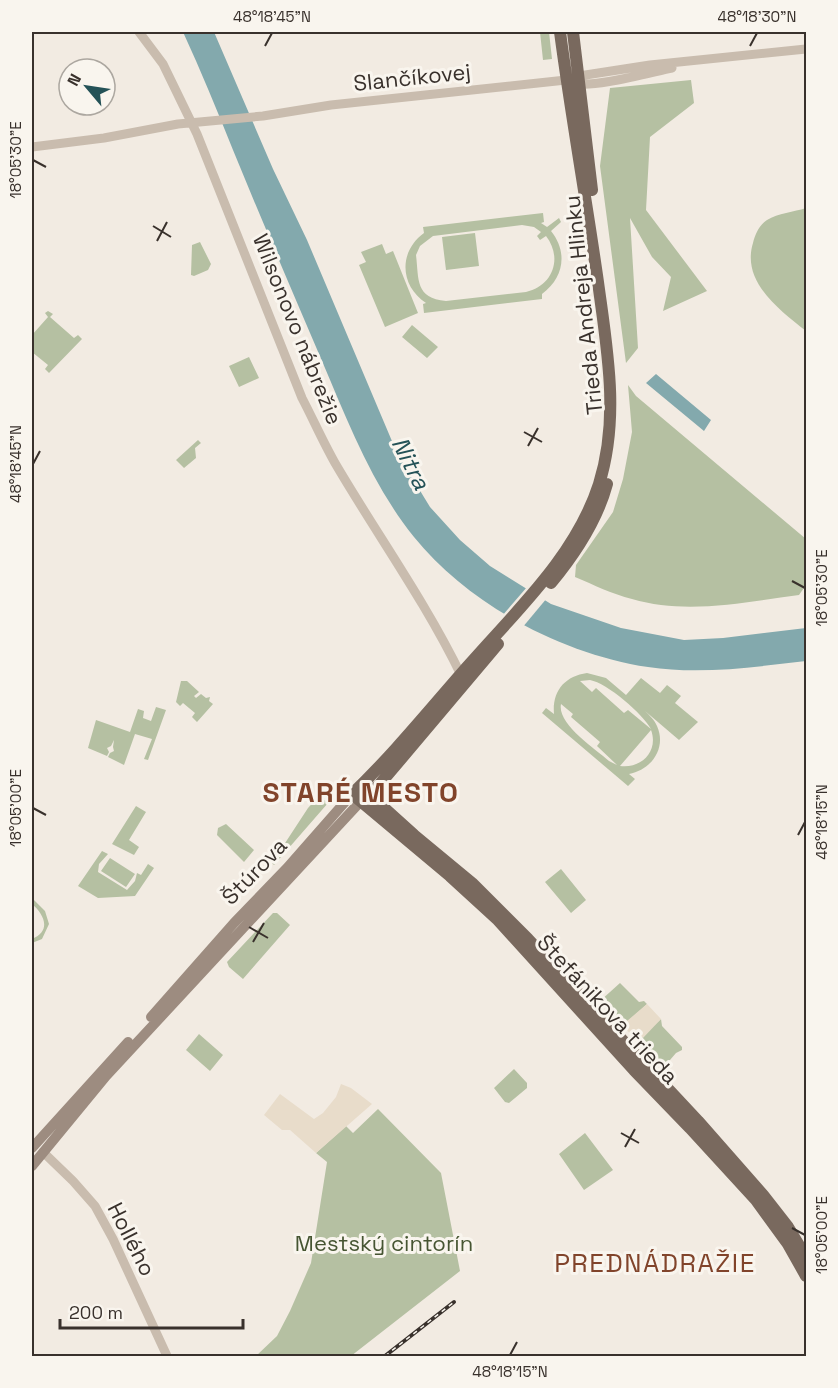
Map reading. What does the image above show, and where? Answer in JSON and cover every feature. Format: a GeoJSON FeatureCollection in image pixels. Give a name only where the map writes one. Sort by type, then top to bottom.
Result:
{"type":"FeatureCollection","features":[{"type":"Feature","properties":{"kind":"main road","name":"Trieda Andreja Hlinku"},"geometry":{"type":"LineString","coordinates":[[560,32],[575,80]]}},
{"type":"Feature","properties":{"kind":"main road","name":"Trieda Andreja Hlinku"},"geometry":{"type":"LineString","coordinates":[[510,624],[555,572],[578,531],[599,484],[607,446],[611,404],[609,371],[587,202],[575,80],[573,32]]}},
{"type":"Feature","properties":{"kind":"main road","name":"Štúrova"},"geometry":{"type":"LineString","coordinates":[[32,1166],[35,1146],[361,794],[393,753],[510,624]]}},
{"type":"Feature","properties":{"kind":"main road","name":"Štefánikova trieda"},"geometry":{"type":"LineString","coordinates":[[361,794],[453,873],[492,902],[582,1005],[694,1125],[730,1170],[770,1210],[807,1257]]}},
{"type":"Feature","properties":{"kind":"main road","name":"Štefánikova trieda"},"geometry":{"type":"LineString","coordinates":[[770,1210],[807,1276]]}},
{"type":"Feature","properties":{"kind":"street","name":"Wilsonovo nábrežie"},"geometry":{"type":"LineString","coordinates":[[139,32],[163,64],[212,170],[302,398],[335,463],[465,676]]}},
{"type":"Feature","properties":{"kind":"street","name":"Slančíkovej"},"geometry":{"type":"LineString","coordinates":[[32,147],[104,138],[190,122],[211,122],[330,105],[575,80],[700,64],[710,60],[807,49]]}},
{"type":"Feature","properties":{"kind":"street","name":"Hollého"},"geometry":{"type":"LineString","coordinates":[[35,1146],[73,1181],[95,1206],[113,1239],[167,1356]]}},
{"type":"Feature","properties":{"kind":"green space"},"geometry":{"type":"Polygon","coordinates":[[[540,32],[549,32],[552,59],[543,60],[540,32]]]}},
{"type":"Feature","properties":{"kind":"green space"},"geometry":{"type":"Polygon","coordinates":[[[691,80],[694,103],[650,137],[646,210],[707,291],[663,311],[671,277],[652,257],[630,218],[638,348],[626,363],[600,166],[610,88],[691,80]]]}},
{"type":"Feature","properties":{"kind":"green space"},"geometry":{"type":"Polygon","coordinates":[[[806,208],[806,331],[765,294],[753,270],[751,257],[755,237],[764,222],[776,216],[806,208]]]}},
{"type":"Feature","properties":{"kind":"green space"},"geometry":{"type":"Polygon","coordinates":[[[543,213],[544,222],[541,223],[547,227],[559,218],[561,222],[551,231],[560,247],[559,273],[542,294],[542,299],[424,313],[423,304],[426,303],[411,288],[406,269],[406,259],[416,241],[424,233],[423,227],[543,213]],[[522,225],[433,236],[420,246],[416,255],[420,286],[429,296],[446,301],[535,289],[549,277],[554,262],[554,253],[546,236],[540,240],[537,236],[541,232],[534,227],[522,225]]]}},
{"type":"Feature","properties":{"kind":"green space"},"geometry":{"type":"Polygon","coordinates":[[[475,233],[479,266],[446,270],[442,237],[475,233]]]}},
{"type":"Feature","properties":{"kind":"green space"},"geometry":{"type":"Polygon","coordinates":[[[200,242],[211,264],[208,270],[194,276],[191,275],[192,245],[200,242]]]}},
{"type":"Feature","properties":{"kind":"green space"},"geometry":{"type":"Polygon","coordinates":[[[382,244],[386,254],[393,251],[418,313],[385,327],[359,265],[366,262],[361,252],[382,244]]]}},
{"type":"Feature","properties":{"kind":"green space"},"geometry":{"type":"Polygon","coordinates":[[[48,311],[53,314],[50,317],[74,338],[78,335],[82,339],[49,373],[45,369],[48,365],[32,352],[32,335],[48,317],[45,313],[48,311]]]}},
{"type":"Feature","properties":{"kind":"green space"},"geometry":{"type":"Polygon","coordinates":[[[412,325],[438,347],[427,358],[402,337],[412,325]]]}},
{"type":"Feature","properties":{"kind":"green space"},"geometry":{"type":"Polygon","coordinates":[[[249,357],[259,378],[239,387],[229,366],[249,357]]]}},
{"type":"Feature","properties":{"kind":"green space"},"geometry":{"type":"Polygon","coordinates":[[[628,385],[636,396],[806,539],[806,585],[799,595],[716,606],[674,606],[653,604],[625,597],[575,577],[576,565],[613,512],[623,479],[632,432],[628,385]]]}},
{"type":"Feature","properties":{"kind":"green space"},"geometry":{"type":"Polygon","coordinates":[[[198,440],[201,443],[195,448],[196,458],[184,468],[176,460],[198,440]]]}},
{"type":"Feature","properties":{"kind":"green space"},"geometry":{"type":"Polygon","coordinates":[[[587,673],[606,678],[626,695],[641,678],[660,693],[667,685],[681,696],[675,703],[698,722],[679,740],[645,711],[657,726],[660,742],[655,757],[650,763],[637,772],[629,774],[635,779],[628,786],[542,713],[546,708],[554,714],[555,698],[558,692],[566,681],[587,673]],[[590,680],[580,681],[592,692],[596,688],[624,713],[628,710],[651,729],[624,700],[606,687],[590,680]],[[561,704],[561,712],[578,735],[617,765],[597,746],[600,742],[571,717],[573,714],[561,704]],[[651,730],[620,766],[635,765],[646,757],[652,745],[651,730]]]}},
{"type":"Feature","properties":{"kind":"green space"},"geometry":{"type":"Polygon","coordinates":[[[181,681],[187,681],[199,692],[194,696],[196,698],[201,694],[206,698],[210,697],[209,701],[213,704],[197,722],[192,717],[195,713],[183,703],[180,706],[176,702],[181,681]]]}},
{"type":"Feature","properties":{"kind":"green space"},"geometry":{"type":"Polygon","coordinates":[[[156,707],[166,710],[148,760],[144,759],[152,739],[135,734],[124,765],[108,757],[114,751],[114,740],[107,748],[109,752],[107,756],[88,748],[96,720],[130,732],[138,709],[144,711],[143,718],[151,721],[156,707]]]}},
{"type":"Feature","properties":{"kind":"green space"},"geometry":{"type":"Polygon","coordinates":[[[319,796],[328,803],[274,865],[272,863],[308,808],[319,796]]]}},
{"type":"Feature","properties":{"kind":"green space"},"geometry":{"type":"Polygon","coordinates":[[[136,806],[146,812],[129,840],[139,847],[134,855],[112,844],[136,806]]]}},
{"type":"Feature","properties":{"kind":"green space"},"geometry":{"type":"Polygon","coordinates":[[[226,824],[254,850],[244,862],[217,835],[218,828],[226,824]]]}},
{"type":"Feature","properties":{"kind":"green space"},"geometry":{"type":"Polygon","coordinates":[[[102,851],[108,854],[99,864],[98,872],[127,890],[135,881],[137,873],[141,875],[148,864],[154,868],[135,896],[98,898],[78,886],[102,851]]]}},
{"type":"Feature","properties":{"kind":"green space"},"geometry":{"type":"Polygon","coordinates":[[[110,858],[135,874],[126,887],[101,871],[110,858]]]}},
{"type":"Feature","properties":{"kind":"green space"},"geometry":{"type":"Polygon","coordinates":[[[561,869],[586,900],[571,913],[545,882],[561,869]]]}},
{"type":"Feature","properties":{"kind":"green space"},"geometry":{"type":"Polygon","coordinates":[[[32,898],[45,911],[49,924],[42,939],[32,943],[32,939],[42,932],[44,922],[43,917],[32,904],[32,898]]]}},
{"type":"Feature","properties":{"kind":"green space"},"geometry":{"type":"Polygon","coordinates":[[[273,913],[277,913],[290,925],[243,979],[229,967],[227,962],[273,913]]]}},
{"type":"Feature","properties":{"kind":"green space"},"geometry":{"type":"Polygon","coordinates":[[[620,983],[639,1002],[644,1001],[647,1004],[623,1026],[600,1001],[620,983]]]}},
{"type":"Feature","properties":{"kind":"green space"},"geometry":{"type":"Polygon","coordinates":[[[661,1019],[662,1026],[682,1047],[682,1050],[676,1053],[664,1067],[661,1067],[637,1041],[661,1019]]]}},
{"type":"Feature","properties":{"kind":"green space"},"geometry":{"type":"Polygon","coordinates":[[[199,1034],[223,1055],[210,1071],[186,1050],[199,1034]]]}},
{"type":"Feature","properties":{"kind":"green space"},"geometry":{"type":"Polygon","coordinates":[[[514,1069],[527,1083],[527,1088],[509,1103],[505,1102],[494,1088],[514,1069]]]}},
{"type":"Feature","properties":{"kind":"green space","name":"Mestský cintorín"},"geometry":{"type":"Polygon","coordinates":[[[378,1109],[441,1173],[460,1271],[351,1356],[256,1356],[277,1336],[311,1263],[327,1162],[316,1153],[346,1126],[353,1133],[378,1109]]]}},
{"type":"Feature","properties":{"kind":"green space"},"geometry":{"type":"Polygon","coordinates":[[[585,1133],[613,1170],[584,1190],[559,1154],[585,1133]]]}},
{"type":"Feature","properties":{"kind":"shaded area"},"geometry":{"type":"Polygon","coordinates":[[[647,1004],[661,1019],[643,1038],[637,1041],[623,1026],[647,1004]]]}},
{"type":"Feature","properties":{"kind":"shaded area"},"geometry":{"type":"Polygon","coordinates":[[[341,1084],[351,1088],[372,1104],[316,1153],[290,1130],[282,1130],[264,1115],[280,1094],[314,1119],[323,1113],[336,1097],[341,1084]]]}},
{"type":"Feature","properties":{"kind":"water"},"geometry":{"type":"Polygon","coordinates":[[[183,32],[214,32],[273,169],[307,240],[397,453],[430,507],[460,540],[490,566],[551,604],[621,628],[684,640],[723,638],[806,628],[806,661],[767,666],[687,670],[648,667],[616,660],[583,651],[519,623],[490,605],[436,562],[399,517],[373,475],[362,452],[183,32]]]}},
{"type":"Feature","properties":{"kind":"water"},"geometry":{"type":"Polygon","coordinates":[[[656,374],[711,420],[704,431],[646,383],[656,374]]]}},
{"type":"Feature","properties":{"kind":"pier"},"geometry":{"type":"Polygon","coordinates":[[[527,587],[547,598],[522,628],[502,616],[527,587]]]}},
{"type":"Feature","properties":{"kind":"railway"},"geometry":{"type":"LineString","coordinates":[[385,1356],[454,1302]]}},
{"type":"Feature","properties":{"kind":"district","name":"STARÉ MESTO"},"geometry":{"type":"Point","coordinates":[361,792]}},
{"type":"Feature","properties":{"kind":"district","name":"PREDNÁDRAŽIE"},"geometry":{"type":"Point","coordinates":[655,1263]}},
{"type":"Feature","properties":{"kind":"water label","name":"Nitra"},"geometry":{"type":"Point","coordinates":[411,463]}}]}
